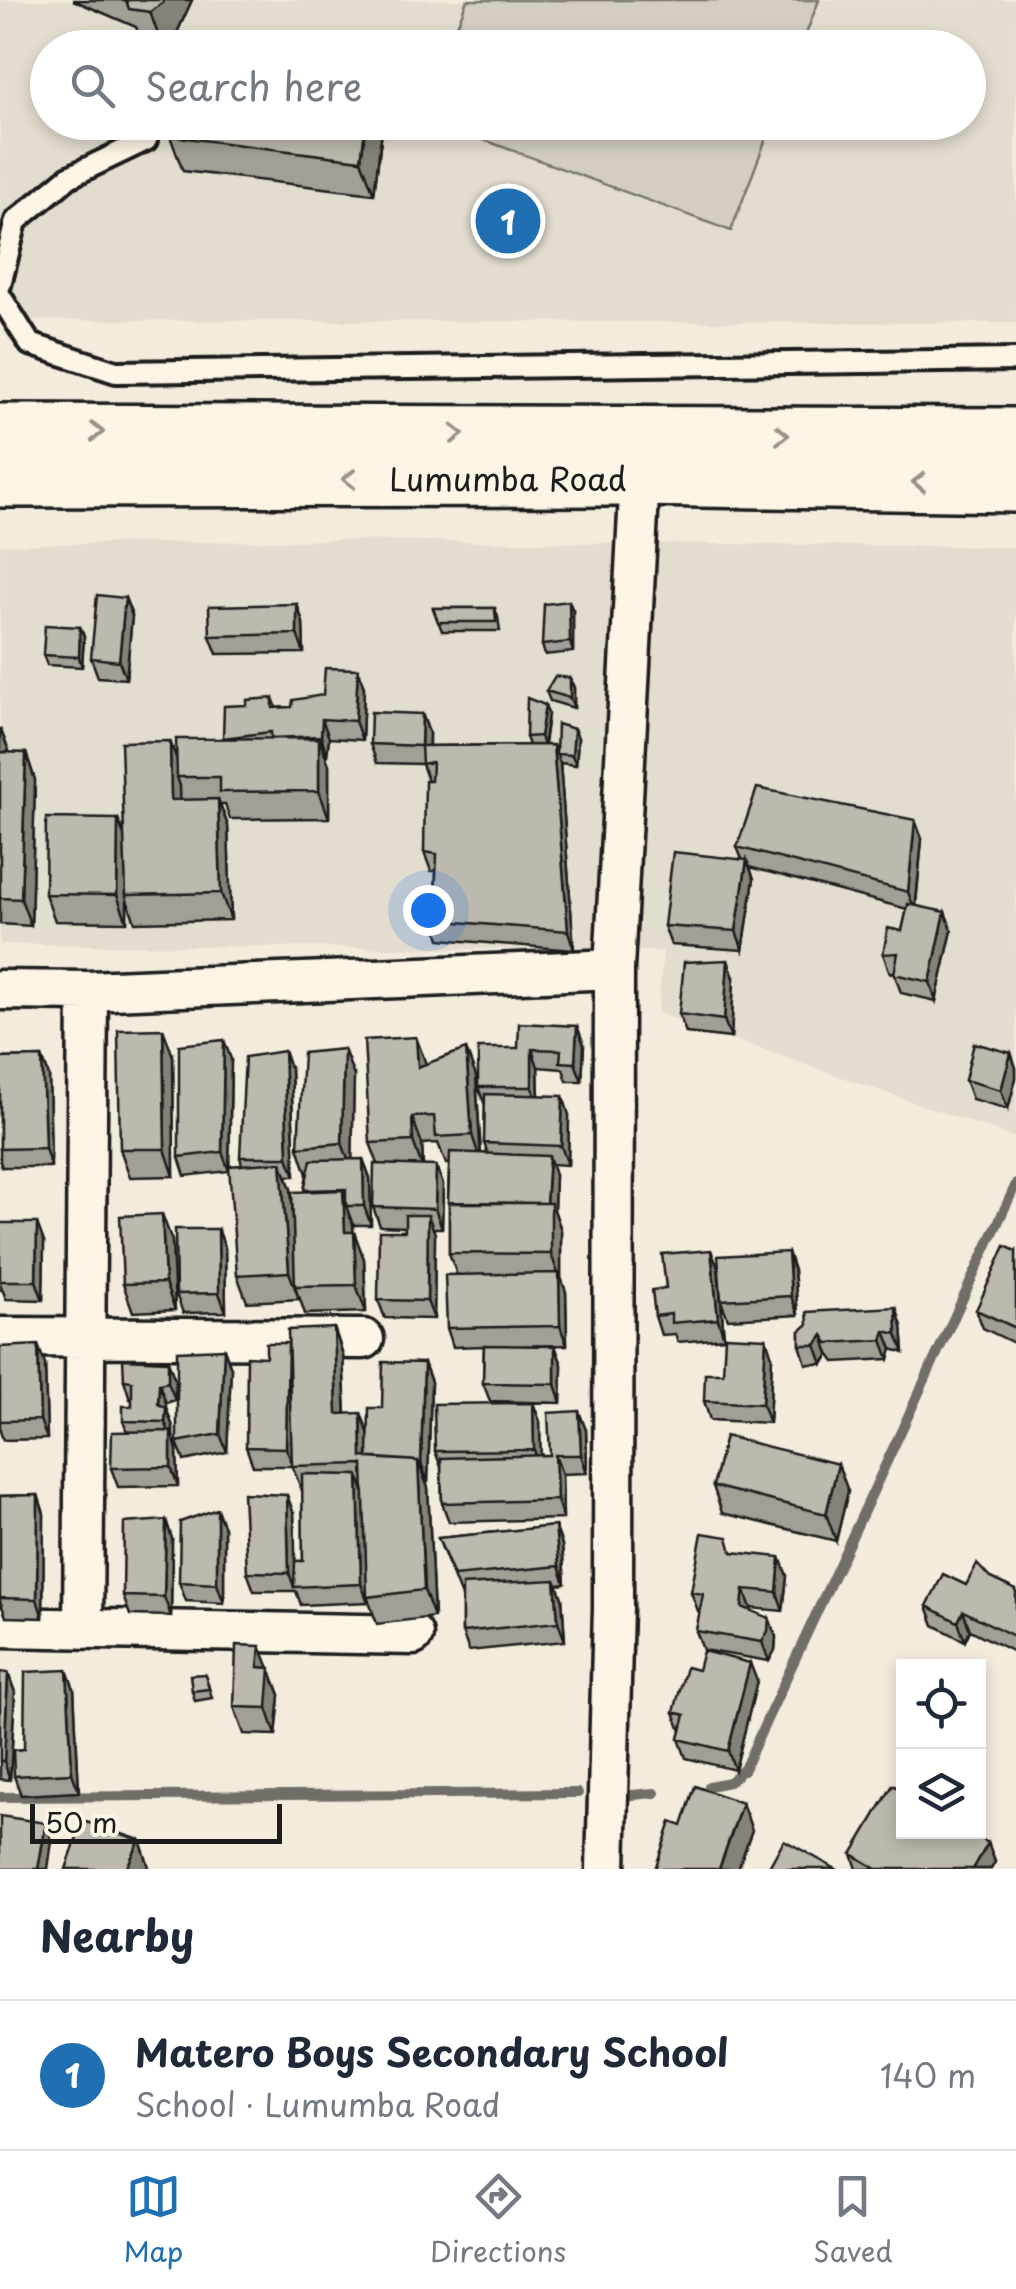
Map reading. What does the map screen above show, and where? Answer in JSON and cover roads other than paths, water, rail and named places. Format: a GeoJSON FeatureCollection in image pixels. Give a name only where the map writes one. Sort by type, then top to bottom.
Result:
{"type":"FeatureCollection","features":[{"type":"Feature","properties":{"kind":"main road","name":"Lumumba Road"},"geometry":{"type":"LineString","coordinates":[[0,432],[640,456],[1016,484]]}},
{"type":"Feature","properties":{"kind":"main road","name":"Lumumba Road"},"geometry":{"type":"LineString","coordinates":[[0,480],[640,456],[1016,436]]}},
{"type":"Feature","properties":{"kind":"street"},"geometry":{"type":"LineString","coordinates":[[606,1869],[613,1608],[614,969],[640,456]]}},
{"type":"Feature","properties":{"kind":"street"},"geometry":{"type":"LineString","coordinates":[[0,990],[88,992],[614,969]]}},
{"type":"Feature","properties":{"kind":"street"},"geometry":{"type":"LineString","coordinates":[[83,1629],[88,992]]}},
{"type":"Feature","properties":{"kind":"street"},"geometry":{"type":"LineString","coordinates":[[0,1337],[364,1339]]}},
{"type":"Feature","properties":{"kind":"street"},"geometry":{"type":"LineString","coordinates":[[0,1627],[414,1635]]}},
{"type":"Feature","properties":{"kind":"lane"},"geometry":{"type":"LineString","coordinates":[[0,285],[16,221],[68,177],[146,140]]}},
{"type":"Feature","properties":{"kind":"lane"},"geometry":{"type":"LineString","coordinates":[[0,296],[30,344],[116,372],[1016,360]]}},
{"type":"Feature","properties":{"kind":"waterway"},"geometry":{"type":"LineString","coordinates":[[709,1786],[729,1782],[744,1769],[1016,1184]]}},
{"type":"Feature","properties":{"kind":"waterway"},"geometry":{"type":"LineString","coordinates":[[0,1797],[578,1793]]}},
{"type":"Feature","properties":{"kind":"waterway"},"geometry":{"type":"LineString","coordinates":[[632,1795],[655,1793]]}},
{"type":"Feature","properties":{"kind":"place","name":"Matero Boys Secondary School"},"geometry":{"type":"Point","coordinates":[508,221]}}]}
